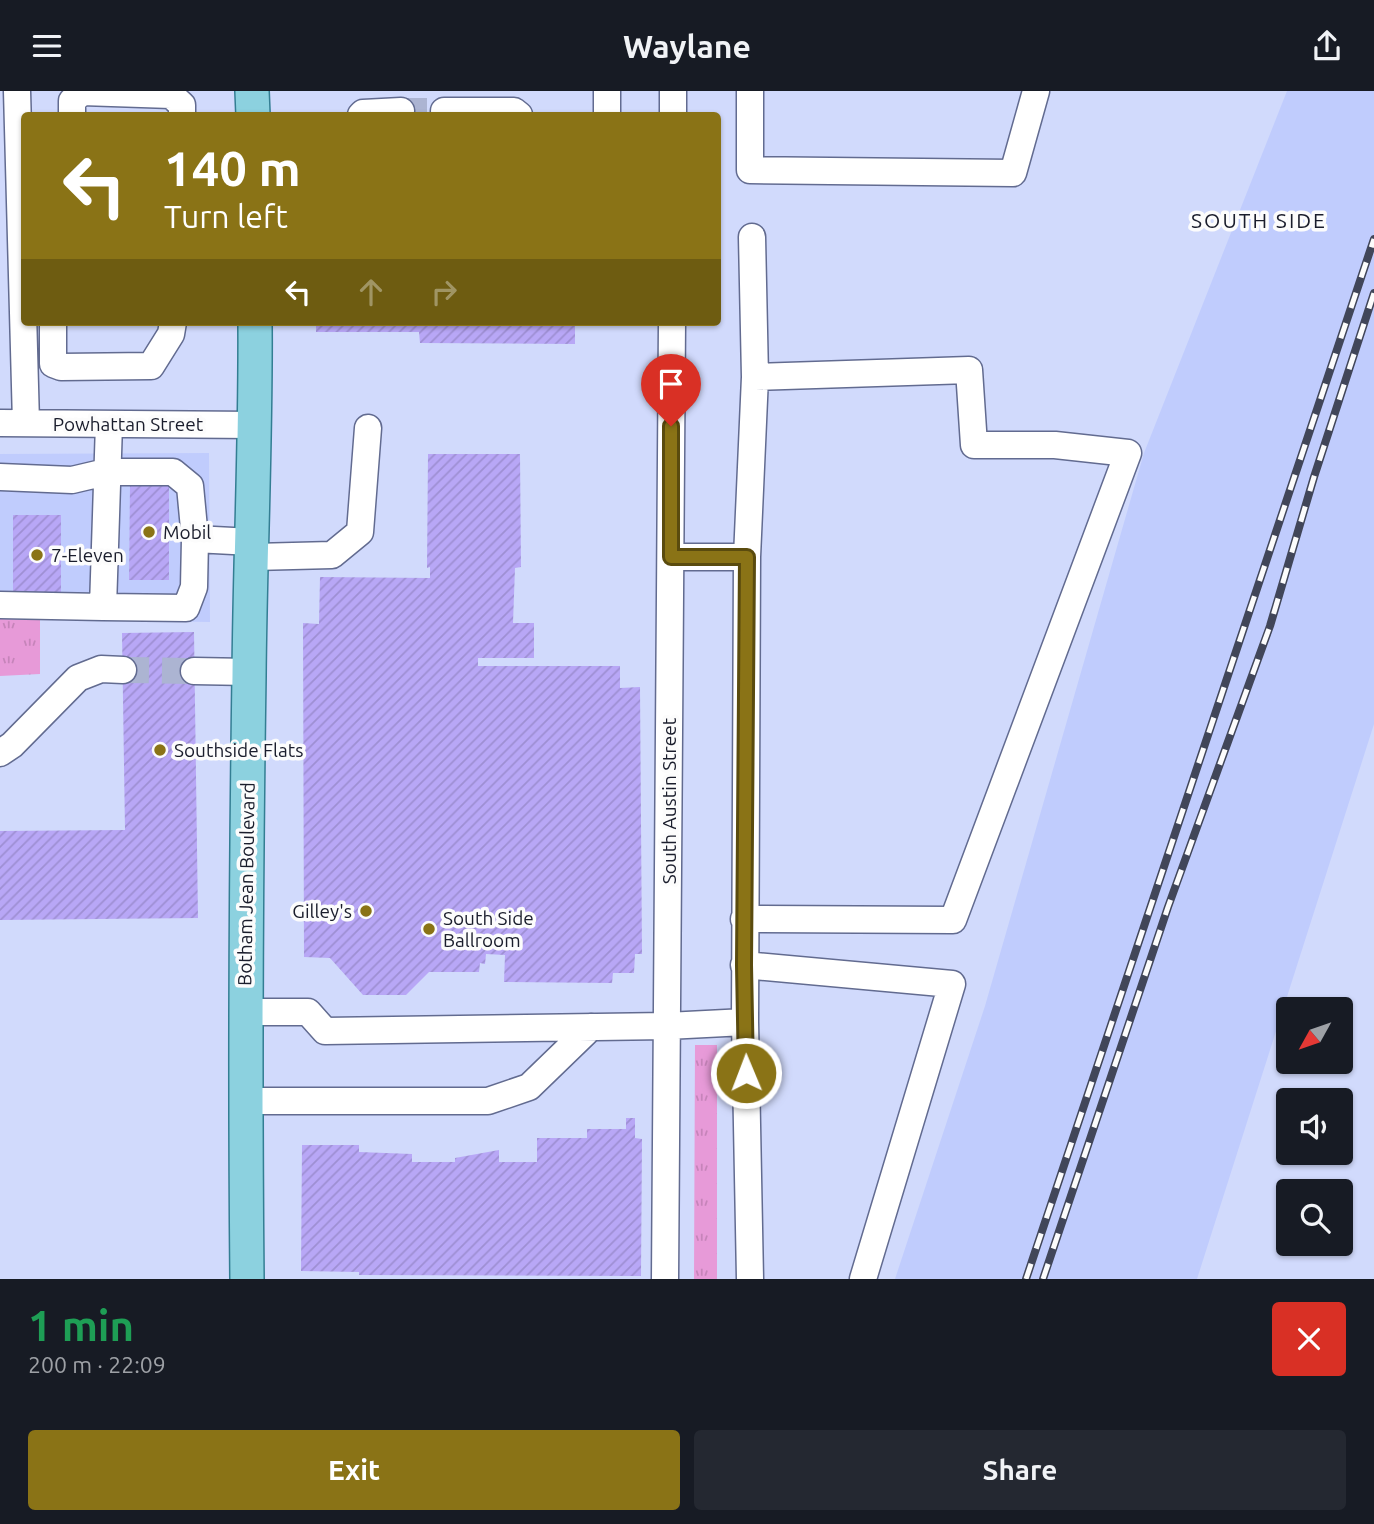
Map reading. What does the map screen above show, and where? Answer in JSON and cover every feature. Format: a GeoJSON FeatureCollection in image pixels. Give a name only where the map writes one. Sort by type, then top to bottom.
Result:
{"type":"FeatureCollection","features":[{"type":"Feature","properties":{"kind":"main road"},"geometry":{"type":"LineString","coordinates":[[252,91],[253,112]]}},
{"type":"Feature","properties":{"kind":"main road","name":"Botham Jean Boulevard"},"geometry":{"type":"LineString","coordinates":[[247,1279],[244,1012],[255,326]]}},
{"type":"Feature","properties":{"kind":"street"},"geometry":{"type":"LineString","coordinates":[[17,91],[21,239]]}},
{"type":"Feature","properties":{"kind":"street"},"geometry":{"type":"LineString","coordinates":[[607,91],[607,112]]}},
{"type":"Feature","properties":{"kind":"street"},"geometry":{"type":"LineString","coordinates":[[673,91],[673,112]]}},
{"type":"Feature","properties":{"kind":"street"},"geometry":{"type":"LineString","coordinates":[[750,91],[750,170],[1013,173],[1036,91]]}},
{"type":"Feature","properties":{"kind":"street"},"geometry":{"type":"LineString","coordinates":[[72,112],[72,101],[82,92],[129,104],[171,95],[182,105],[182,112]]}},
{"type":"Feature","properties":{"kind":"street"},"geometry":{"type":"LineString","coordinates":[[382,112],[401,111]]}},
{"type":"Feature","properties":{"kind":"street"},"geometry":{"type":"LineString","coordinates":[[444,111],[515,112]]}},
{"type":"Feature","properties":{"kind":"street"},"geometry":{"type":"LineString","coordinates":[[750,1279],[744,919],[747,557],[755,377],[752,237]]}},
{"type":"Feature","properties":{"kind":"street"},"geometry":{"type":"LineString","coordinates":[[23,326],[26,423]]}},
{"type":"Feature","properties":{"kind":"street"},"geometry":{"type":"LineString","coordinates":[[53,326],[53,364],[61,367],[151,366],[171,334],[172,326]]}},
{"type":"Feature","properties":{"kind":"street","name":"South Austin Street"},"geometry":{"type":"LineString","coordinates":[[665,1279],[672,326]]}},
{"type":"Feature","properties":{"kind":"street"},"geometry":{"type":"LineString","coordinates":[[744,919],[953,921],[1128,453],[1055,445],[974,445],[969,370],[755,377]]}},
{"type":"Feature","properties":{"kind":"street","name":"Powhattan Street"},"geometry":{"type":"LineString","coordinates":[[0,423],[255,425]]}},
{"type":"Feature","properties":{"kind":"street"},"geometry":{"type":"LineString","coordinates":[[103,607],[109,424]]}},
{"type":"Feature","properties":{"kind":"street"},"geometry":{"type":"LineString","coordinates":[[195,539],[252,549],[332,555],[360,532],[368,428]]}},
{"type":"Feature","properties":{"kind":"street"},"geometry":{"type":"LineString","coordinates":[[0,477],[72,480],[106,472],[173,472],[190,486],[195,539],[194,587],[186,608],[0,605]]}},
{"type":"Feature","properties":{"kind":"street"},"geometry":{"type":"LineString","coordinates":[[671,557],[747,557]]}},
{"type":"Feature","properties":{"kind":"street"},"geometry":{"type":"LineString","coordinates":[[0,753],[12,745],[78,678],[101,669],[123,670]]}},
{"type":"Feature","properties":{"kind":"street"},"geometry":{"type":"LineString","coordinates":[[194,671],[249,672]]}},
{"type":"Feature","properties":{"kind":"street"},"geometry":{"type":"LineString","coordinates":[[744,965],[952,984],[863,1279]]}},
{"type":"Feature","properties":{"kind":"street"},"geometry":{"type":"LineString","coordinates":[[244,1012],[308,1012],[325,1031],[667,1026],[745,1022]]}},
{"type":"Feature","properties":{"kind":"street"},"geometry":{"type":"LineString","coordinates":[[245,1101],[488,1101],[529,1087],[591,1027]]}},
{"type":"Feature","properties":{"kind":"shaded area"},"geometry":{"type":"Polygon","coordinates":[[[1287,91],[1374,91],[1374,724],[1287,997],[1276,997],[1276,1031],[1197,1279],[895,1279],[985,1006],[1144,453],[1287,91]]]}},
{"type":"Feature","properties":{"kind":"shaded area"},"geometry":{"type":"Polygon","coordinates":[[[209,453],[210,622],[0,619],[0,454],[209,453]]]}},
{"type":"Feature","properties":{"kind":"green space"},"geometry":{"type":"Polygon","coordinates":[[[0,619],[40,620],[40,674],[0,676],[0,619]]]}},
{"type":"Feature","properties":{"kind":"green space"},"geometry":{"type":"Polygon","coordinates":[[[695,1045],[717,1045],[717,1279],[694,1279],[695,1045]]]}},
{"type":"Feature","properties":{"kind":"building"},"geometry":{"type":"Polygon","coordinates":[[[316,326],[575,326],[575,344],[420,343],[419,332],[316,332],[316,326]]]}},
{"type":"Feature","properties":{"kind":"building"},"geometry":{"type":"Polygon","coordinates":[[[428,454],[520,454],[521,567],[515,568],[513,623],[534,623],[534,658],[478,658],[478,666],[620,666],[620,688],[640,687],[642,954],[635,954],[634,973],[613,973],[612,983],[504,982],[505,955],[486,954],[485,964],[480,963],[479,972],[429,972],[406,995],[363,995],[330,958],[304,957],[303,623],[319,624],[320,577],[430,578],[430,567],[427,568],[428,454]]]}},
{"type":"Feature","properties":{"kind":"building","name":"Mobil"},"geometry":{"type":"Polygon","coordinates":[[[130,484],[169,484],[169,580],[129,580],[130,484]]]}},
{"type":"Feature","properties":{"kind":"building","name":"7-Eleven"},"geometry":{"type":"Polygon","coordinates":[[[13,515],[61,515],[61,595],[13,594],[13,515]]]}},
{"type":"Feature","properties":{"kind":"building","name":"Southside Flats"},"geometry":{"type":"Polygon","coordinates":[[[194,632],[198,918],[0,920],[0,831],[125,830],[122,633],[194,632]]]}},
{"type":"Feature","properties":{"kind":"building"},"geometry":{"type":"Polygon","coordinates":[[[626,1118],[635,1118],[635,1138],[642,1139],[641,1276],[359,1275],[359,1272],[301,1271],[302,1145],[359,1145],[359,1152],[412,1154],[412,1162],[455,1162],[455,1158],[499,1150],[499,1162],[537,1162],[537,1138],[587,1138],[587,1129],[626,1129],[626,1118]]]}},
{"type":"Feature","properties":{"kind":"tunnel"},"geometry":{"type":"LineString","coordinates":[[401,111],[444,111]]}},
{"type":"Feature","properties":{"kind":"tunnel"},"geometry":{"type":"LineString","coordinates":[[123,670],[194,671]]}},
{"type":"Feature","properties":{"kind":"railway"},"geometry":{"type":"LineString","coordinates":[[1026,1279],[1374,239]]}},
{"type":"Feature","properties":{"kind":"railway"},"geometry":{"type":"LineString","coordinates":[[1043,1279],[1168,907],[1270,626],[1314,477],[1374,293]]}},
{"type":"Feature","properties":{"kind":"place","name":"Mobil"},"geometry":{"type":"Point","coordinates":[149,532]}},
{"type":"Feature","properties":{"kind":"place","name":"7-Eleven"},"geometry":{"type":"Point","coordinates":[37,555]}},
{"type":"Feature","properties":{"kind":"place","name":"Southside Flats"},"geometry":{"type":"Point","coordinates":[160,750]}},
{"type":"Feature","properties":{"kind":"place","name":"Gilley's"},"geometry":{"type":"Point","coordinates":[366,911]}},
{"type":"Feature","properties":{"kind":"place","name":"South Side Ballroom"},"geometry":{"type":"Point","coordinates":[429,929]}},
{"type":"Feature","properties":{"kind":"district","name":"SOUTH SIDE"},"geometry":{"type":"Point","coordinates":[1259,220]}},
{"type":"Feature","properties":{"kind":"route"},"geometry":{"type":"LineString","coordinates":[[671,426],[671,557],[747,557],[744,965],[746,1073]]}}]}
